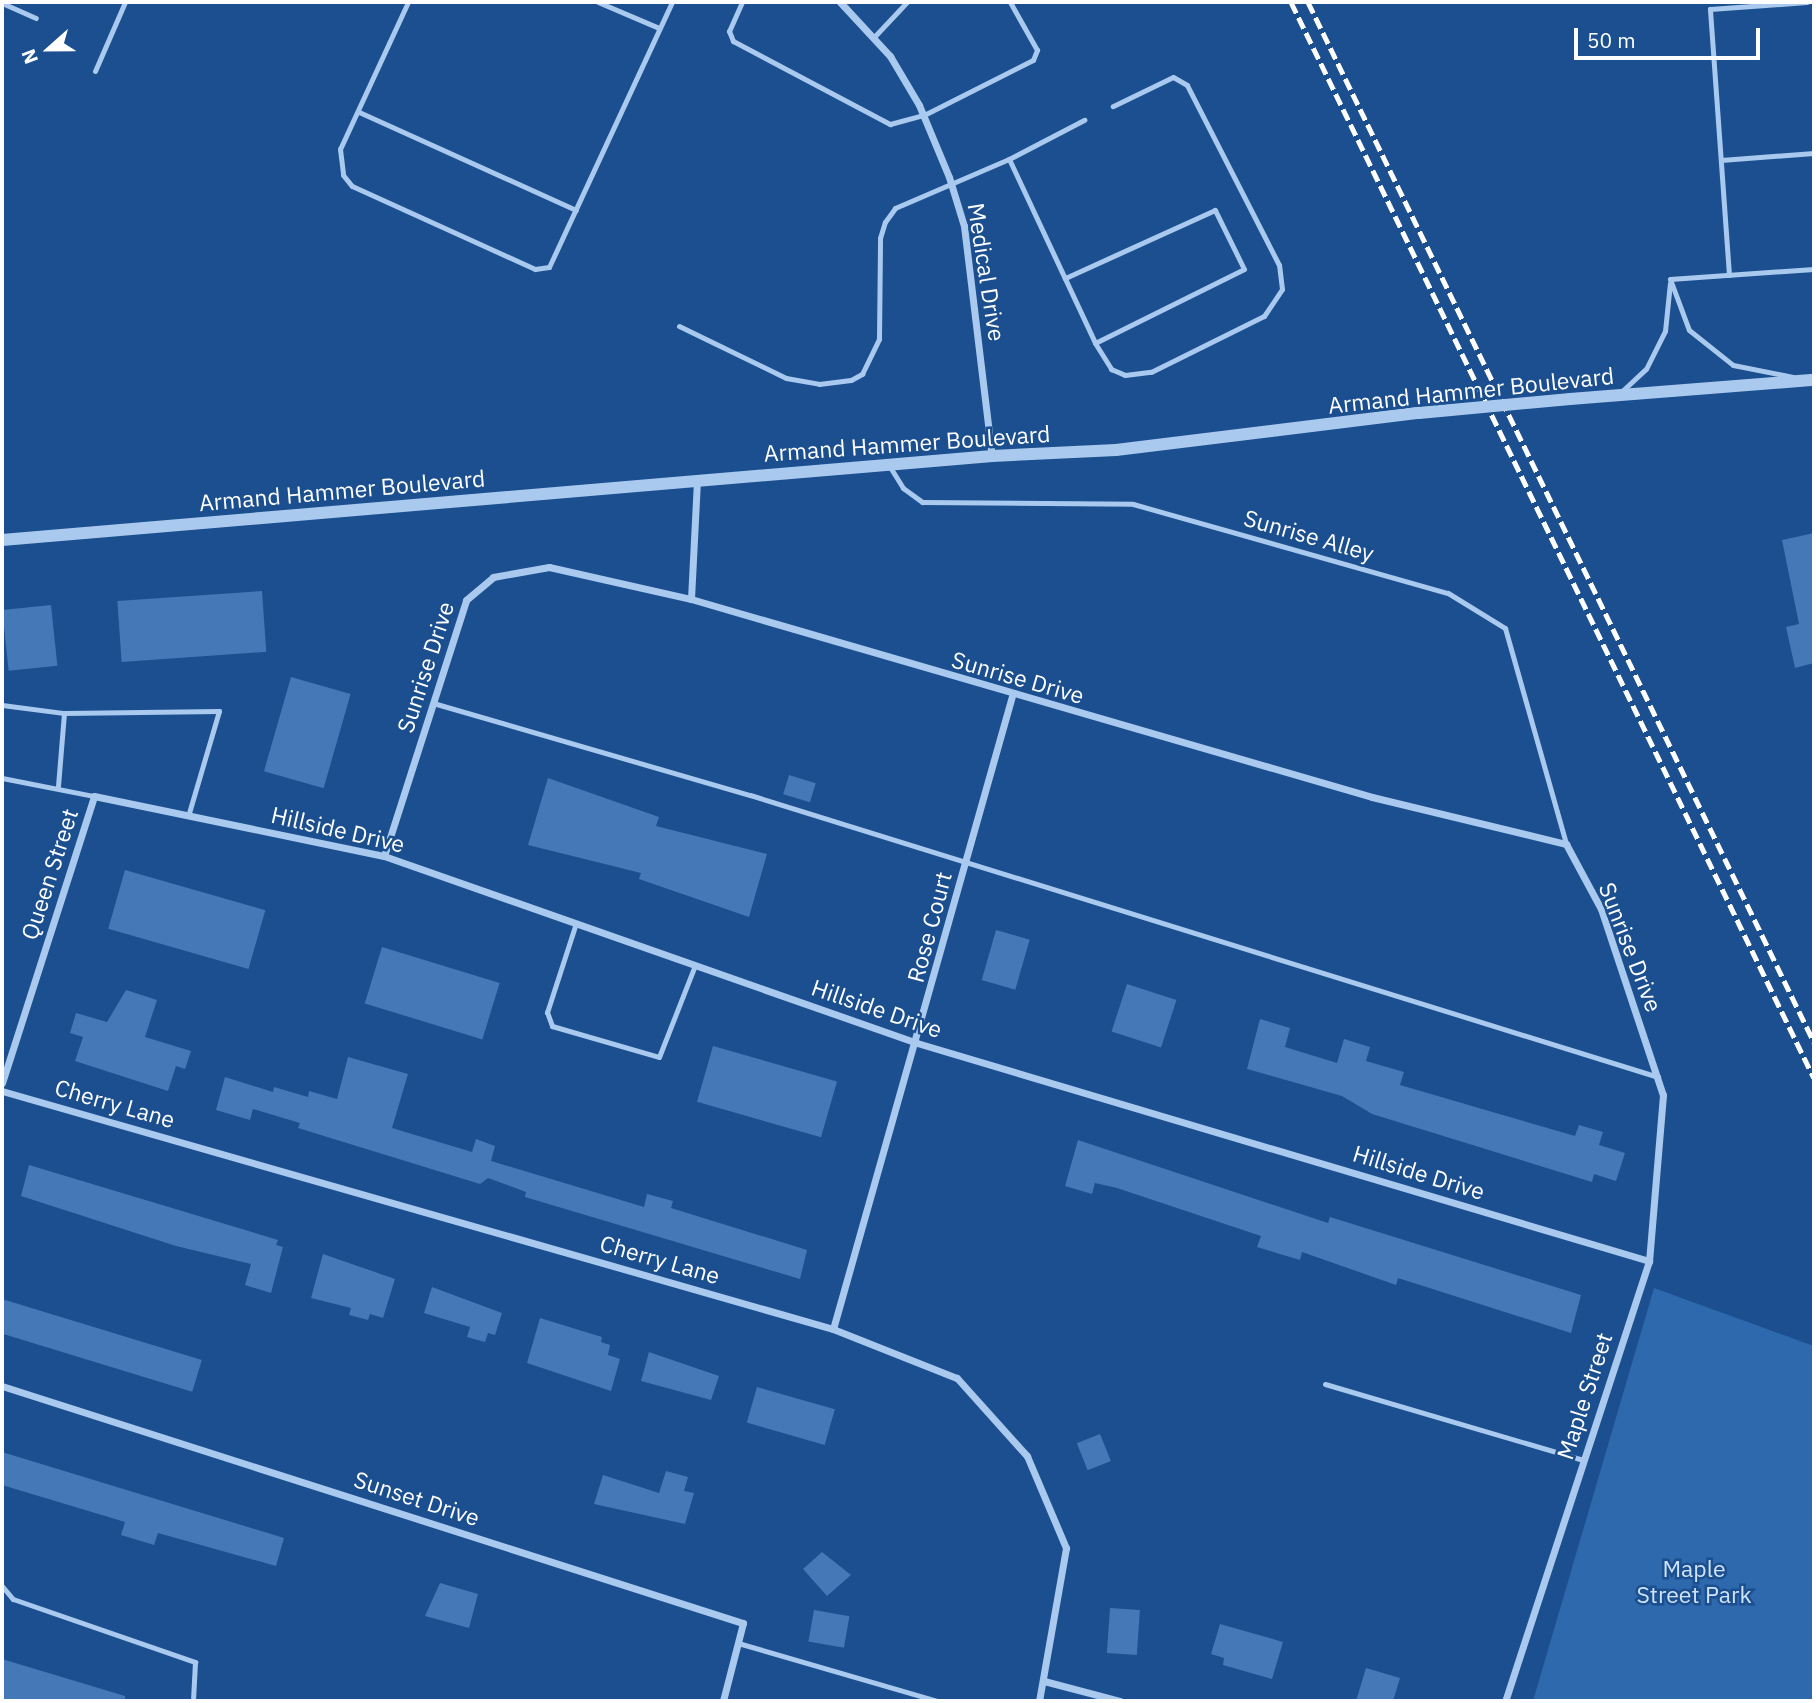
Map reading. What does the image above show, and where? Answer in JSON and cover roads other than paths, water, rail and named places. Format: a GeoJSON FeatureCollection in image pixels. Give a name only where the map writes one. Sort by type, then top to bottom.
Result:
{"type":"FeatureCollection","features":[{"type":"Feature","properties":{"kind":"street","name":"Medical Drive"},"geometry":{"type":"LineString","coordinates":[[840,2],[874,37],[924,115],[951,185],[966,240],[992,456]]}},
{"type":"Feature","properties":{"kind":"street","name":"Armand Hammer Boulevard"},"geometry":{"type":"LineString","coordinates":[[2,540],[888,464],[1116,450],[1419,413],[1810,380]]}},
{"type":"Feature","properties":{"kind":"street"},"geometry":{"type":"LineString","coordinates":[[691,599],[697,481]]}},
{"type":"Feature","properties":{"kind":"street","name":"Sunrise Drive"},"geometry":{"type":"LineString","coordinates":[[384,856],[466,600],[493,577],[549,568],[691,599],[1012,696],[1372,797],[1566,844],[1601,909],[1663,1096]]}},
{"type":"Feature","properties":{"kind":"street","name":"Rose Court"},"geometry":{"type":"LineString","coordinates":[[833,1329],[917,1043],[1012,696]]}},
{"type":"Feature","properties":{"kind":"street","name":"Hillside Drive"},"geometry":{"type":"LineString","coordinates":[[94,796],[384,856],[917,1043],[1649,1261]]}},
{"type":"Feature","properties":{"kind":"street","name":"Queen Street"},"geometry":{"type":"LineString","coordinates":[[2,1083],[94,796]]}},
{"type":"Feature","properties":{"kind":"street","name":"Cherry Lane"},"geometry":{"type":"LineString","coordinates":[[2,1091],[833,1329],[957,1378],[1027,1456],[1066,1548],[1039,1701]]}},
{"type":"Feature","properties":{"kind":"street","name":"Maple Street"},"geometry":{"type":"LineString","coordinates":[[1504,1701],[1649,1261],[1663,1096]]}},
{"type":"Feature","properties":{"kind":"street","name":"Sunset Drive"},"geometry":{"type":"LineString","coordinates":[[2,1386],[743,1623],[738,1643]]}},
{"type":"Feature","properties":{"kind":"street"},"geometry":{"type":"LineString","coordinates":[[723,1701],[738,1643]]}},
{"type":"Feature","properties":{"kind":"street"},"geometry":{"type":"LineString","coordinates":[[1044,1682],[1120,1701]]}},
{"type":"Feature","properties":{"kind":"lane"},"geometry":{"type":"LineString","coordinates":[[95,71],[125,2]]}},
{"type":"Feature","properties":{"kind":"lane"},"geometry":{"type":"LineString","coordinates":[[408,2],[340,149],[338,165],[352,186],[520,264],[548,267],[672,2]]}},
{"type":"Feature","properties":{"kind":"lane"},"geometry":{"type":"LineString","coordinates":[[598,2],[659,28]]}},
{"type":"Feature","properties":{"kind":"lane"},"geometry":{"type":"LineString","coordinates":[[742,2],[729,31],[733,41],[890,124],[924,115],[1033,60],[1037,50],[1010,2]]}},
{"type":"Feature","properties":{"kind":"lane"},"geometry":{"type":"LineString","coordinates":[[874,37],[907,2]]}},
{"type":"Feature","properties":{"kind":"lane"},"geometry":{"type":"LineString","coordinates":[[1729,275],[1710,9],[1807,2]]}},
{"type":"Feature","properties":{"kind":"lane"},"geometry":{"type":"LineString","coordinates":[[2,3],[36,18]]}},
{"type":"Feature","properties":{"kind":"lane"},"geometry":{"type":"LineString","coordinates":[[1009,159],[1095,343],[1111,369],[1125,375],[1151,372],[1264,317],[1282,289],[1279,265],[1187,85],[1173,77],[1113,106]]}},
{"type":"Feature","properties":{"kind":"lane"},"geometry":{"type":"LineString","coordinates":[[359,112],[576,210]]}},
{"type":"Feature","properties":{"kind":"lane"},"geometry":{"type":"LineString","coordinates":[[679,326],[786,378],[819,384],[851,380],[872,359],[879,339],[880,238],[885,222],[895,208],[1009,159],[1084,120]]}},
{"type":"Feature","properties":{"kind":"lane"},"geometry":{"type":"LineString","coordinates":[[1721,160],[1814,153]]}},
{"type":"Feature","properties":{"kind":"lane"},"geometry":{"type":"LineString","coordinates":[[1065,278],[1216,210],[1244,269],[1095,343]]}},
{"type":"Feature","properties":{"kind":"lane"},"geometry":{"type":"LineString","coordinates":[[1670,279],[1814,269]]}},
{"type":"Feature","properties":{"kind":"lane"},"geometry":{"type":"LineString","coordinates":[[1670,279],[1689,330],[1733,365],[1810,380]]}},
{"type":"Feature","properties":{"kind":"lane"},"geometry":{"type":"LineString","coordinates":[[1616,396],[1646,369],[1665,331],[1670,279]]}},
{"type":"Feature","properties":{"kind":"lane","name":"Sunrise Alley"},"geometry":{"type":"LineString","coordinates":[[888,464],[903,488],[922,502],[1133,503],[1448,593],[1505,628],[1566,844]]}},
{"type":"Feature","properties":{"kind":"lane"},"geometry":{"type":"LineString","coordinates":[[433,703],[1658,1077]]}},
{"type":"Feature","properties":{"kind":"lane"},"geometry":{"type":"LineString","coordinates":[[2,705],[64,713],[219,711],[188,816]]}},
{"type":"Feature","properties":{"kind":"lane"},"geometry":{"type":"LineString","coordinates":[[58,786],[64,713]]}},
{"type":"Feature","properties":{"kind":"lane"},"geometry":{"type":"LineString","coordinates":[[2,778],[58,786],[94,796]]}},
{"type":"Feature","properties":{"kind":"lane"},"geometry":{"type":"LineString","coordinates":[[576,923],[547,1013],[552,1026],[659,1057],[695,965]]}},
{"type":"Feature","properties":{"kind":"lane"},"geometry":{"type":"LineString","coordinates":[[1325,1384],[1584,1460]]}},
{"type":"Feature","properties":{"kind":"lane"},"geometry":{"type":"LineString","coordinates":[[2,1586],[13,1598],[195,1662],[192,1701]]}},
{"type":"Feature","properties":{"kind":"lane"},"geometry":{"type":"LineString","coordinates":[[738,1643],[938,1701]]}},
{"type":"Feature","properties":{"kind":"railway"},"geometry":{"type":"LineString","coordinates":[[1291,2],[1814,1078]]}},
{"type":"Feature","properties":{"kind":"railway"},"geometry":{"type":"LineString","coordinates":[[1308,2],[1814,1042]]}},
{"type":"Feature","properties":{"kind":"park label","name":"Maple Street Park"},"geometry":{"type":"Point","coordinates":[1694,1581]}}]}
